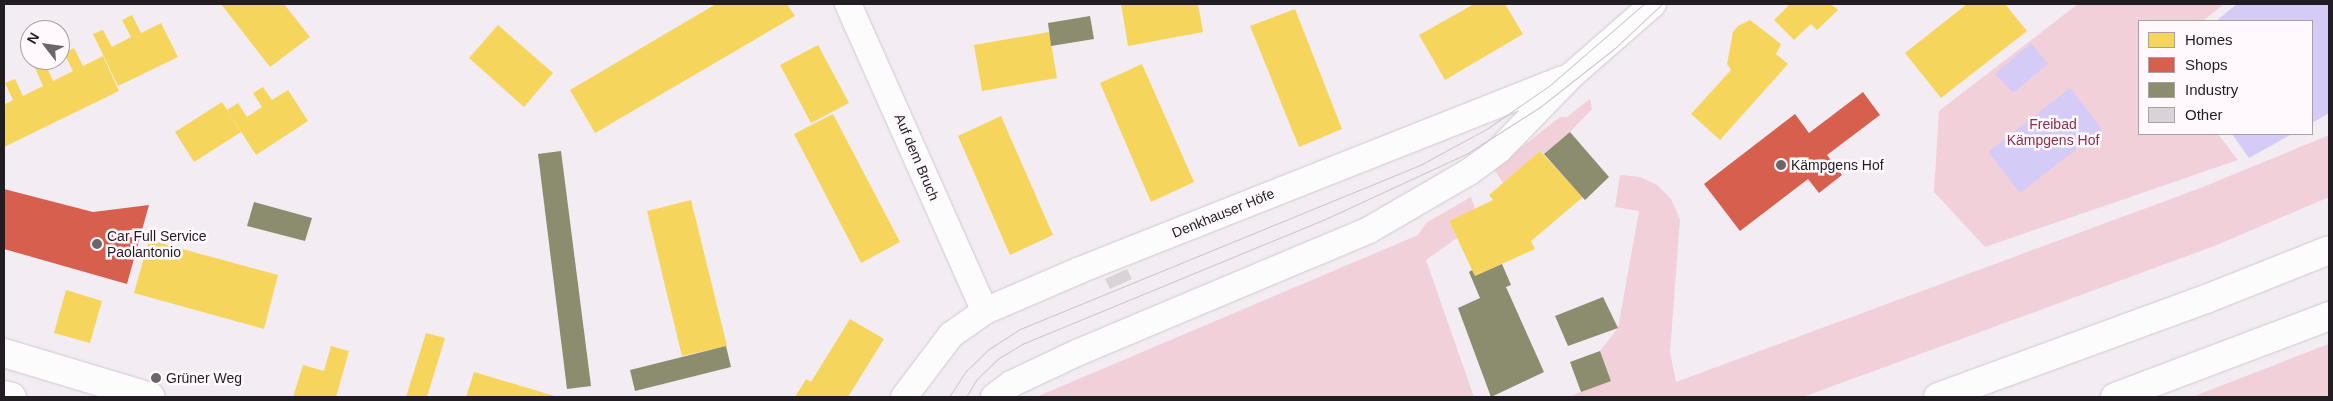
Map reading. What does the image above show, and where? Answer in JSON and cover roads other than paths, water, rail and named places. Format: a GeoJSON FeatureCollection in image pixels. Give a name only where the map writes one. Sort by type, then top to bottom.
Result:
{"type":"FeatureCollection","features":[{"type":"Feature","properties":{"kind":"main road"},"geometry":{"type":"LineString","coordinates":[[1938,397],[2206,299],[2329,250]]}},
{"type":"Feature","properties":{"kind":"main road"},"geometry":{"type":"LineString","coordinates":[[2115,397],[2329,316]]}},
{"type":"Feature","properties":{"kind":"main road"},"geometry":{"type":"LineString","coordinates":[[4,353],[151,397]]}},
{"type":"Feature","properties":{"kind":"main road"},"geometry":{"type":"LineString","coordinates":[[4,395],[12,397]]}},
{"type":"Feature","properties":{"kind":"street","name":"Auf dem Bruch"},"geometry":{"type":"LineString","coordinates":[[848,4],[985,311]]}},
{"type":"Feature","properties":{"kind":"street","name":"Denkhauser Höfe"},"geometry":{"type":"LineString","coordinates":[[994,397],[1011,384],[1079,352],[1369,230],[1469,172],[1499,150],[1573,74],[1653,4]]}},
{"type":"Feature","properties":{"kind":"street","name":"Denkhauser Höfe"},"geometry":{"type":"LineString","coordinates":[[904,397],[951,335],[985,311],[1080,270],[1573,74]]}},
{"type":"Feature","properties":{"kind":"tram line"},"geometry":{"type":"LineString","coordinates":[[949,397],[965,372],[989,349],[1020,329],[1422,164],[1488,128],[1550,85],[1644,4]]}},
{"type":"Feature","properties":{"kind":"tram line"},"geometry":{"type":"LineString","coordinates":[[966,397],[977,379],[999,358],[1022,344],[1323,220],[1468,153],[1540,107],[1615,48],[1662,4]]}},
{"type":"Feature","properties":{"kind":"place","name":"Kämpgens Hof"},"geometry":{"type":"Point","coordinates":[1781,165]}},
{"type":"Feature","properties":{"kind":"place","name":"Car Full Service Paolantonio"},"geometry":{"type":"Point","coordinates":[97,244]}},
{"type":"Feature","properties":{"kind":"place","name":"Grüner Weg"},"geometry":{"type":"Point","coordinates":[156,378]}},
{"type":"Feature","properties":{"kind":"park label","name":"Freibad Kämpgens Hof"},"geometry":{"type":"Point","coordinates":[2053,132]}}]}
